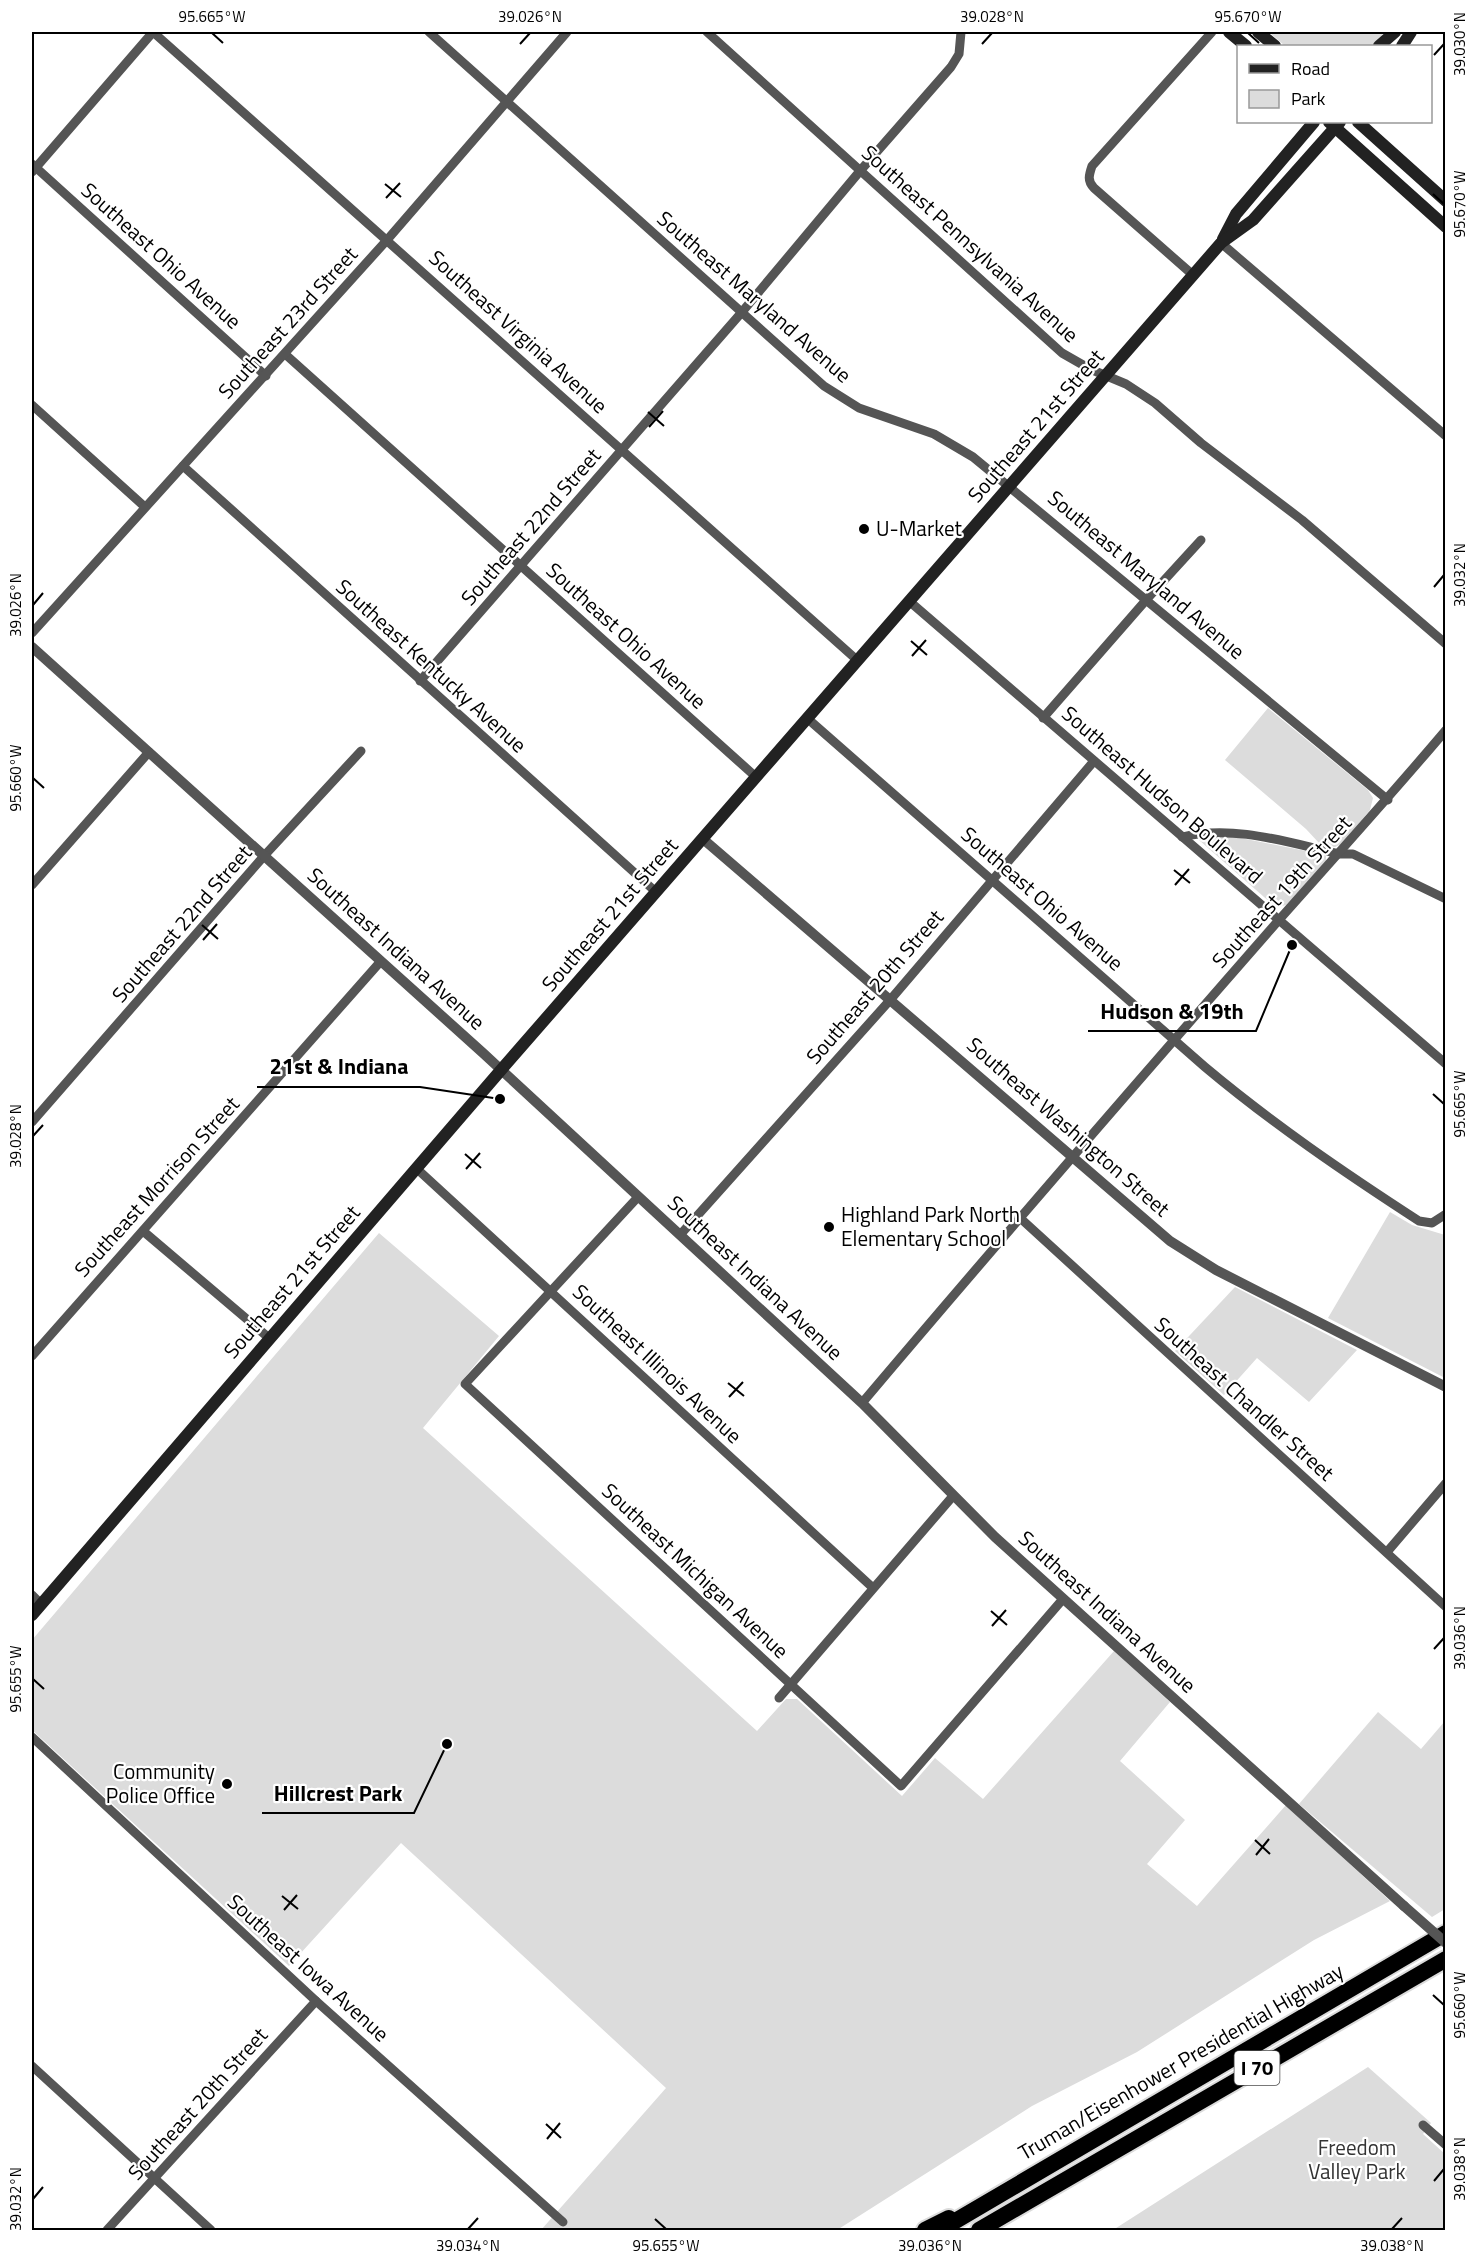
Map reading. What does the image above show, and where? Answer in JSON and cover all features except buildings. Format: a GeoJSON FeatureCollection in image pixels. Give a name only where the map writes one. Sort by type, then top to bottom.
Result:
{"type":"FeatureCollection","features":[{"type":"Feature","properties":{"kind":"highway","name":"Truman/Eisenhower Presidential Highway"},"geometry":{"type":"LineString","coordinates":[[940,2230],[1446,1933]]}},
{"type":"Feature","properties":{"kind":"highway","name":"Truman/Eisenhower Presidential Highway"},"geometry":{"type":"LineString","coordinates":[[979,2230],[1446,1959]]}},
{"type":"Feature","properties":{"kind":"highway"},"geometry":{"type":"LineString","coordinates":[[925,2230],[1006,2190]]}},
{"type":"Feature","properties":{"kind":"main road"},"geometry":{"type":"LineString","coordinates":[[1229,32],[1245,45]]}},
{"type":"Feature","properties":{"kind":"main road"},"geometry":{"type":"LineString","coordinates":[[1258,32],[1274,45]]}},
{"type":"Feature","properties":{"kind":"main road"},"geometry":{"type":"LineString","coordinates":[[1380,45],[1395,32]]}},
{"type":"Feature","properties":{"kind":"main road"},"geometry":{"type":"LineString","coordinates":[[1403,45],[1411,32]]}},
{"type":"Feature","properties":{"kind":"main road","name":"Southeast 21st Street"},"geometry":{"type":"LineString","coordinates":[[1221,243],[1236,214],[1313,123]]}},
{"type":"Feature","properties":{"kind":"main road","name":"Southeast 21st Street"},"geometry":{"type":"LineString","coordinates":[[32,1615],[36,1600],[269,1338],[1193,275],[1221,243],[1253,220],[1335,123]]}},
{"type":"Feature","properties":{"kind":"main road"},"geometry":{"type":"LineString","coordinates":[[1335,123],[1446,227]]}},
{"type":"Feature","properties":{"kind":"main road"},"geometry":{"type":"LineString","coordinates":[[1359,123],[1446,201]]}},
{"type":"Feature","properties":{"kind":"street"},"geometry":{"type":"LineString","coordinates":[[33,168],[153,32]]}},
{"type":"Feature","properties":{"kind":"street","name":"Southeast Virginia Avenue"},"geometry":{"type":"LineString","coordinates":[[153,32],[858,660]]}},
{"type":"Feature","properties":{"kind":"street","name":"Southeast Maryland Avenue"},"geometry":{"type":"LineString","coordinates":[[429,32],[813,378],[843,399],[875,414],[934,434],[954,444],[1010,486],[1147,598],[1388,800]]}},
{"type":"Feature","properties":{"kind":"street","name":"Southeast 23rd Street"},"geometry":{"type":"LineString","coordinates":[[32,633],[266,376],[567,32]]}},
{"type":"Feature","properties":{"kind":"street","name":"Southeast Pennsylvania Avenue"},"geometry":{"type":"LineString","coordinates":[[707,32],[1062,353],[1126,384],[1155,403],[1201,443],[1302,519],[1446,644]]}},
{"type":"Feature","properties":{"kind":"street"},"geometry":{"type":"LineString","coordinates":[[1193,275],[1094,188],[1088,176],[1092,166],[1212,32]]}},
{"type":"Feature","properties":{"kind":"street","name":"Southeast 22nd Street"},"geometry":{"type":"LineString","coordinates":[[420,681],[742,312],[955,62],[961,46],[961,33]]}},
{"type":"Feature","properties":{"kind":"street","name":"Southeast Ohio Avenue"},"geometry":{"type":"LineString","coordinates":[[33,168],[266,376]]}},
{"type":"Feature","properties":{"kind":"street"},"geometry":{"type":"LineString","coordinates":[[1221,243],[1446,436]]}},
{"type":"Feature","properties":{"kind":"street","name":"Southeast Ohio Avenue"},"geometry":{"type":"LineString","coordinates":[[285,354],[756,777]]}},
{"type":"Feature","properties":{"kind":"street"},"geometry":{"type":"LineString","coordinates":[[32,405],[145,507]]}},
{"type":"Feature","properties":{"kind":"street","name":"Southeast Kentucky Avenue"},"geometry":{"type":"LineString","coordinates":[[183,466],[656,892]]}},
{"type":"Feature","properties":{"kind":"street"},"geometry":{"type":"LineString","coordinates":[[1043,718],[1147,598],[1201,540]]}},
{"type":"Feature","properties":{"kind":"street","name":"Southeast Hudson Boulevard"},"geometry":{"type":"LineString","coordinates":[[909,601],[1446,1064]]}},
{"type":"Feature","properties":{"kind":"street","name":"Southeast Indiana Avenue"},"geometry":{"type":"LineString","coordinates":[[32,647],[501,1070],[862,1403],[953,1496],[1063,1599],[1446,1943]]}},
{"type":"Feature","properties":{"kind":"street","name":"Southeast Ohio Avenue"},"geometry":{"type":"LineString","coordinates":[[808,718],[1232,1090],[1312,1150],[1419,1221],[1432,1223],[1446,1214]]}},
{"type":"Feature","properties":{"kind":"street","name":"Southeast 19th Street"},"geometry":{"type":"LineString","coordinates":[[862,1403],[1019,1217],[1074,1158],[1279,920],[1388,800],[1446,730]]}},
{"type":"Feature","properties":{"kind":"street","name":"Southeast 22nd Street"},"geometry":{"type":"LineString","coordinates":[[32,1122],[264,856],[361,751]]}},
{"type":"Feature","properties":{"kind":"street"},"geometry":{"type":"LineString","coordinates":[[32,885],[149,752]]}},
{"type":"Feature","properties":{"kind":"street","name":"Southeast 20th Street"},"geometry":{"type":"LineString","coordinates":[[680,1235],[891,999],[1094,761]]}},
{"type":"Feature","properties":{"kind":"street"},"geometry":{"type":"LineString","coordinates":[[1182,837],[1201,832],[1236,832],[1340,854],[1353,854],[1446,899]]}},
{"type":"Feature","properties":{"kind":"street","name":"Southeast Washington Street"},"geometry":{"type":"LineString","coordinates":[[703,838],[1170,1241],[1216,1270],[1446,1387]]}},
{"type":"Feature","properties":{"kind":"street","name":"Southeast Morrison Street"},"geometry":{"type":"LineString","coordinates":[[32,1356],[381,961]]}},
{"type":"Feature","properties":{"kind":"street","name":"Southeast Illinois Avenue"},"geometry":{"type":"LineString","coordinates":[[416,1168],[872,1587]]}},
{"type":"Feature","properties":{"kind":"street"},"geometry":{"type":"LineString","coordinates":[[551,1291],[638,1197]]}},
{"type":"Feature","properties":{"kind":"street","name":"Southeast Chandler Street"},"geometry":{"type":"LineString","coordinates":[[1019,1217],[1446,1607]]}},
{"type":"Feature","properties":{"kind":"street"},"geometry":{"type":"LineString","coordinates":[[142,1230],[269,1338]]}},
{"type":"Feature","properties":{"kind":"street","name":"Southeast Michigan Avenue"},"geometry":{"type":"LineString","coordinates":[[551,1291],[465,1384],[901,1786],[1063,1599]]}},
{"type":"Feature","properties":{"kind":"street"},"geometry":{"type":"LineString","coordinates":[[1387,1552],[1446,1483]]}},
{"type":"Feature","properties":{"kind":"street"},"geometry":{"type":"LineString","coordinates":[[779,1698],[872,1587],[953,1496]]}},
{"type":"Feature","properties":{"kind":"street","name":"Southeast Iowa Avenue"},"geometry":{"type":"LineString","coordinates":[[32,1737],[316,2001],[563,2222]]}},
{"type":"Feature","properties":{"kind":"street","name":"Southeast 20th Street"},"geometry":{"type":"LineString","coordinates":[[107,2230],[316,2001]]}},
{"type":"Feature","properties":{"kind":"street"},"geometry":{"type":"LineString","coordinates":[[32,2066],[211,2230]]}},
{"type":"Feature","properties":{"kind":"street"},"geometry":{"type":"LineString","coordinates":[[1423,2125],[1446,2145]]}},
{"type":"Feature","properties":{"kind":"green space"},"geometry":{"type":"Polygon","coordinates":[[[1269,32],[1385,32],[1373,45],[1284,45],[1269,32]]]}},
{"type":"Feature","properties":{"kind":"green space"},"geometry":{"type":"Polygon","coordinates":[[[1268,708],[1368,790],[1373,798],[1370,810],[1342,844],[1335,847],[1319,843],[1306,829],[1225,760],[1268,708]]]}},
{"type":"Feature","properties":{"kind":"green space"},"geometry":{"type":"Polygon","coordinates":[[[1204,834],[1241,838],[1321,854],[1326,856],[1326,862],[1286,905],[1279,907],[1272,904],[1199,840],[1204,834]]]}},
{"type":"Feature","properties":{"kind":"green space"},"geometry":{"type":"Polygon","coordinates":[[[1390,1212],[1412,1225],[1445,1235],[1445,1378],[1328,1318],[1390,1212]]]}},
{"type":"Feature","properties":{"kind":"green space"},"geometry":{"type":"Polygon","coordinates":[[[379,1233],[499,1336],[423,1428],[757,1731],[786,1699],[797,1699],[902,1796],[935,1758],[983,1799],[1114,1651],[1170,1702],[1120,1761],[1185,1820],[1147,1864],[1197,1906],[1286,1805],[1390,1901],[1314,1940],[1137,2052],[1032,2106],[837,2230],[541,2230],[666,2088],[401,1843],[289,1966],[32,1730],[32,1640],[379,1233]]]}},
{"type":"Feature","properties":{"kind":"green space"},"geometry":{"type":"Polygon","coordinates":[[[1235,1287],[1357,1350],[1309,1402],[1257,1358],[1224,1395],[1175,1351],[1235,1287]]]}},
{"type":"Feature","properties":{"kind":"green space"},"geometry":{"type":"Polygon","coordinates":[[[1378,1712],[1421,1749],[1445,1721],[1445,1909],[1432,1917],[1299,1804],[1378,1712]]]}},
{"type":"Feature","properties":{"kind":"green space","name":"Freedom Valley Park"},"geometry":{"type":"Polygon","coordinates":[[[1368,2067],[1431,2123],[1423,2134],[1445,2154],[1445,2230],[1113,2230],[1368,2067]]]}},
{"type":"Feature","properties":{"kind":"place","name":"U-Market"},"geometry":{"type":"Point","coordinates":[864,529]}},
{"type":"Feature","properties":{"kind":"place","name":"Hudson & 19th"},"geometry":{"type":"Point","coordinates":[1292,945]}},
{"type":"Feature","properties":{"kind":"place","name":"21st & Indiana"},"geometry":{"type":"Point","coordinates":[500,1099]}},
{"type":"Feature","properties":{"kind":"place","name":"Highland Park North Elementary School"},"geometry":{"type":"Point","coordinates":[829,1227]}},
{"type":"Feature","properties":{"kind":"place","name":"Hillcrest Park"},"geometry":{"type":"Point","coordinates":[447,1744]}},
{"type":"Feature","properties":{"kind":"place","name":"Community Police Office"},"geometry":{"type":"Point","coordinates":[227,1784]}}]}
